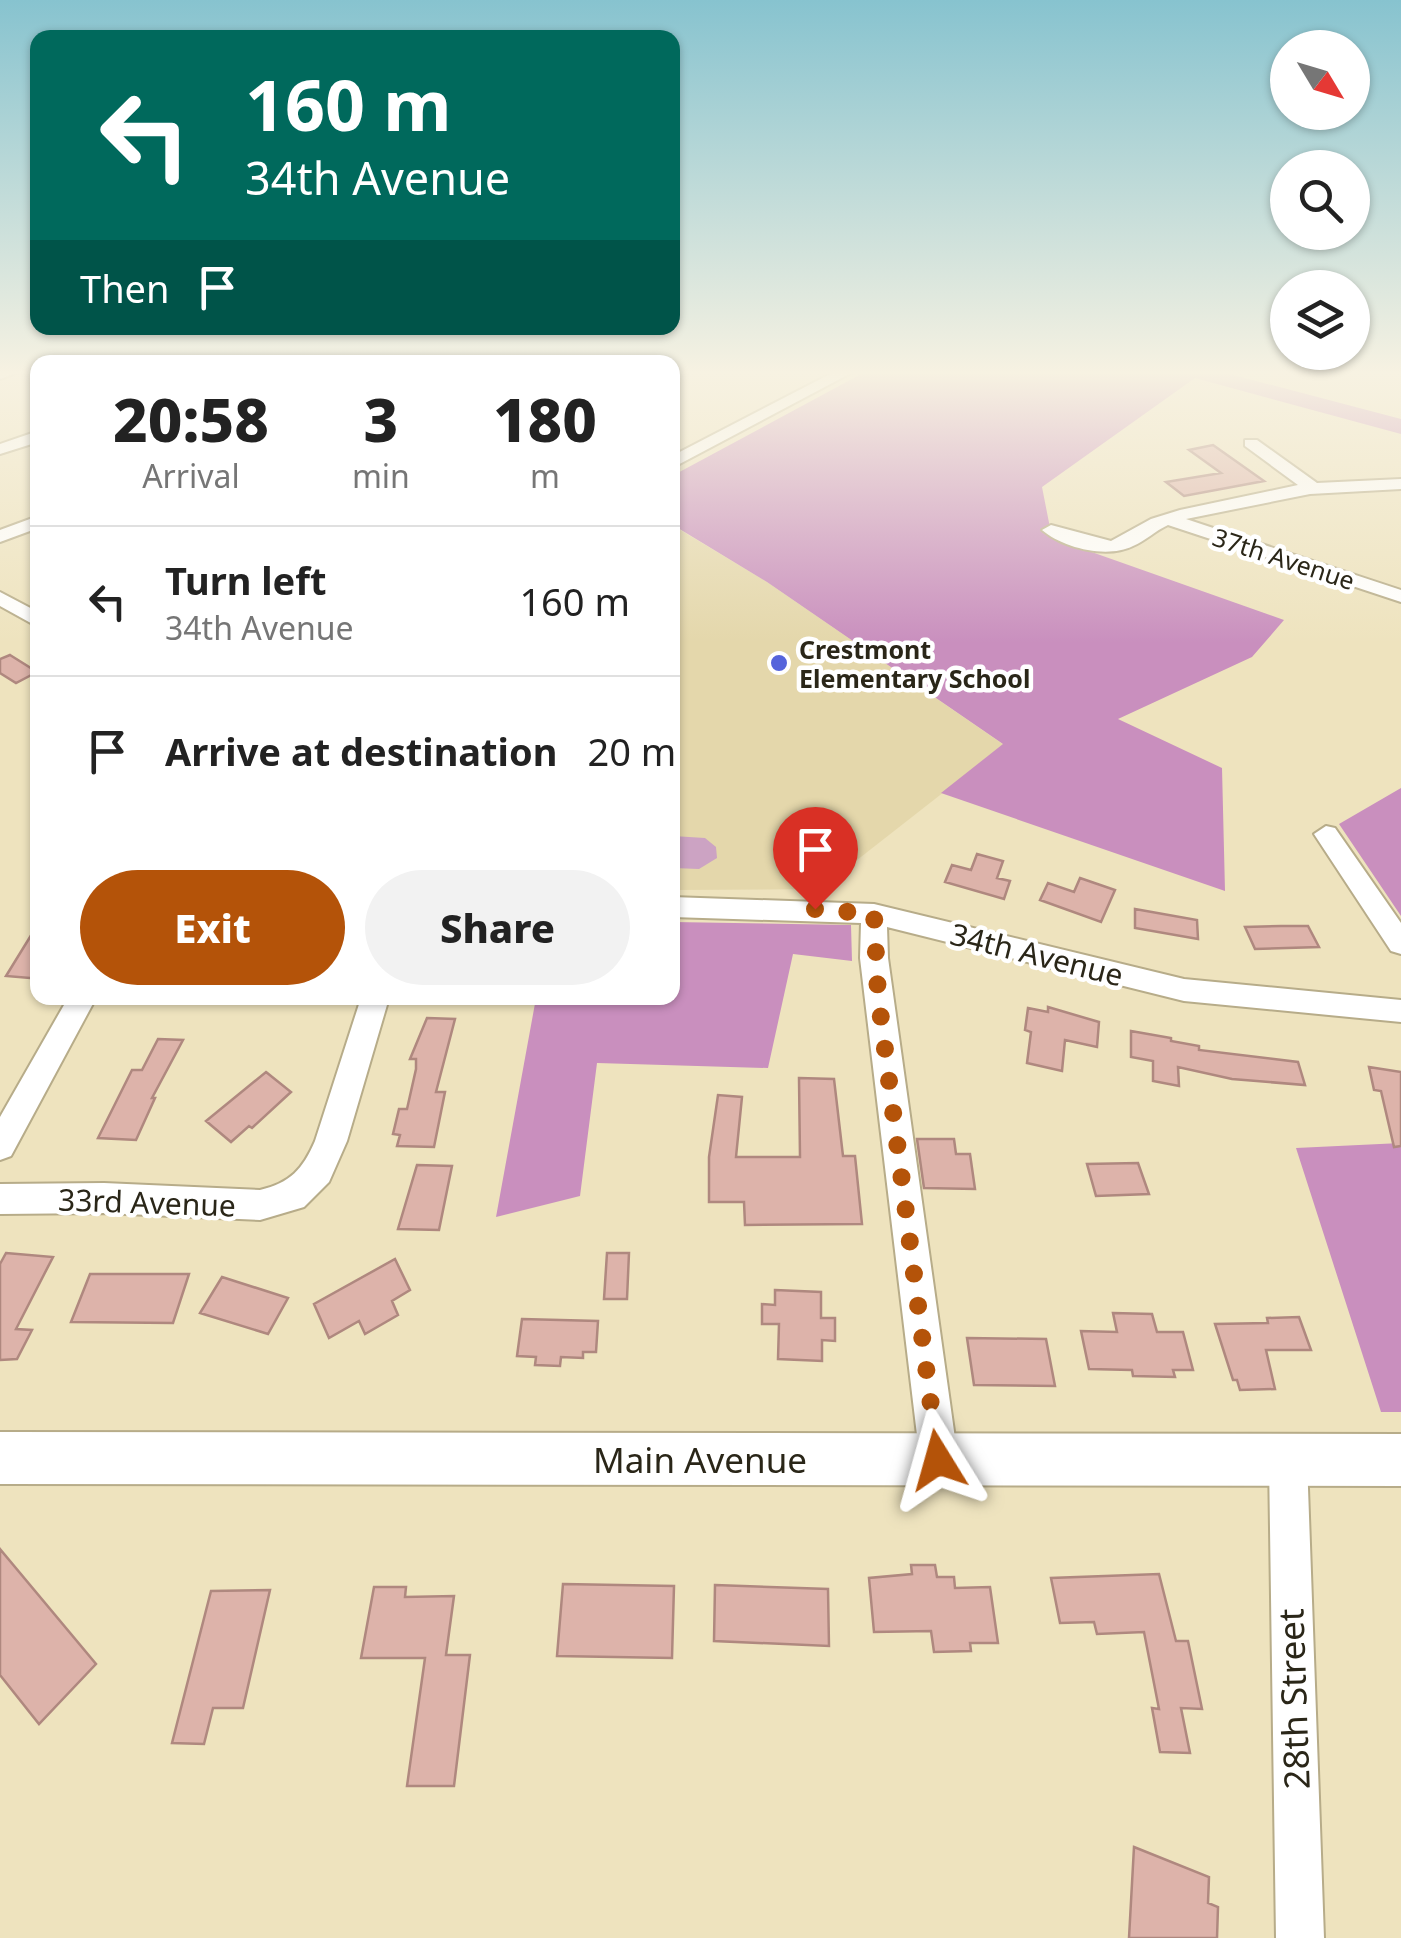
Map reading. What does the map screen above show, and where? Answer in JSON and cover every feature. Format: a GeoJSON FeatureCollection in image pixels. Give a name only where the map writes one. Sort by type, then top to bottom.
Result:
{"type":"FeatureCollection","features":[{"type":"Feature","properties":{"kind":"main road","name":"Main Avenue"},"geometry":{"type":"LineString","coordinates":[[0,1458],[1401,1460]]}},
{"type":"Feature","properties":{"kind":"street"},"geometry":{"type":"LineString","coordinates":[[1278,462],[1317,490]]}},
{"type":"Feature","properties":{"kind":"street"},"geometry":{"type":"LineString","coordinates":[[1052,530],[1105,548],[1127,544],[1168,519],[1370,482],[1401,484]]}},
{"type":"Feature","properties":{"kind":"street","name":"37th Avenue"},"geometry":{"type":"LineString","coordinates":[[1168,519],[1401,596]]}},
{"type":"Feature","properties":{"kind":"street"},"geometry":{"type":"LineString","coordinates":[[0,536],[30,524]]}},
{"type":"Feature","properties":{"kind":"street"},"geometry":{"type":"LineString","coordinates":[[0,598],[30,616]]}},
{"type":"Feature","properties":{"kind":"street"},"geometry":{"type":"LineString","coordinates":[[1326,834],[1401,944]]}},
{"type":"Feature","properties":{"kind":"street","name":"34th Avenue"},"geometry":{"type":"LineString","coordinates":[[680,908],[874,914],[1184,990],[1401,1011]]}},
{"type":"Feature","properties":{"kind":"street"},"geometry":{"type":"LineString","coordinates":[[874,914],[878,995],[938,1460]]}},
{"type":"Feature","properties":{"kind":"street"},"geometry":{"type":"LineString","coordinates":[[0,1146],[78,1005]]}},
{"type":"Feature","properties":{"kind":"street","name":"33rd Avenue"},"geometry":{"type":"LineString","coordinates":[[0,1200],[104,1198],[260,1205],[293,1197],[318,1172],[331,1141],[373,1005]]}},
{"type":"Feature","properties":{"kind":"street","name":"28th Street"},"geometry":{"type":"LineString","coordinates":[[1288,1460],[1300,1938]]}},
{"type":"Feature","properties":{"kind":"shaded area"},"geometry":{"type":"Polygon","coordinates":[[[697,462],[1076,462],[1042,487],[1052,538],[1284,620],[1252,657],[1118,719],[1222,768],[1225,891],[941,793],[1003,744],[767,582],[680,529],[680,472],[697,462]]]}},
{"type":"Feature","properties":{"kind":"shaded area","name":"Crestmont Elementary School"},"geometry":{"type":"Polygon","coordinates":[[[680,530],[767,582],[1004,745],[820,889],[680,890],[680,530]]]}},
{"type":"Feature","properties":{"kind":"shaded area"},"geometry":{"type":"Polygon","coordinates":[[[1401,788],[1401,916],[1339,824],[1401,788]]]}},
{"type":"Feature","properties":{"kind":"shaded area"},"geometry":{"type":"Polygon","coordinates":[[[680,836],[705,838],[716,847],[717,858],[699,869],[680,868],[680,836]]]}},
{"type":"Feature","properties":{"kind":"shaded area"},"geometry":{"type":"Polygon","coordinates":[[[680,922],[851,925],[852,961],[793,954],[768,1068],[597,1063],[580,1196],[496,1217],[535,1005],[680,1005],[680,922]]]}},
{"type":"Feature","properties":{"kind":"shaded area"},"geometry":{"type":"Polygon","coordinates":[[[1401,1143],[1401,1412],[1381,1412],[1296,1148],[1401,1143]]]}},
{"type":"Feature","properties":{"kind":"building"},"geometry":{"type":"Polygon","coordinates":[[[1206,462],[1238,462],[1264,481],[1184,496],[1166,482],[1221,473],[1206,462]]]}},
{"type":"Feature","properties":{"kind":"building"},"geometry":{"type":"Polygon","coordinates":[[[10,655],[30,668],[30,676],[16,683],[0,673],[0,659],[10,655]]]}},
{"type":"Feature","properties":{"kind":"building"},"geometry":{"type":"Polygon","coordinates":[[[977,854],[1003,861],[997,878],[1010,881],[1004,899],[945,882],[952,865],[971,870],[977,854]]]}},
{"type":"Feature","properties":{"kind":"building"},"geometry":{"type":"Polygon","coordinates":[[[1080,878],[1115,890],[1101,922],[1040,900],[1048,883],[1074,892],[1080,878]]]}},
{"type":"Feature","properties":{"kind":"building"},"geometry":{"type":"Polygon","coordinates":[[[1135,909],[1197,920],[1198,939],[1135,928],[1135,909]]]}},
{"type":"Feature","properties":{"kind":"building"},"geometry":{"type":"Polygon","coordinates":[[[1308,926],[1319,947],[1255,949],[1245,927],[1308,926]]]}},
{"type":"Feature","properties":{"kind":"building"},"geometry":{"type":"Polygon","coordinates":[[[30,937],[30,978],[6,976],[30,937]]]}},
{"type":"Feature","properties":{"kind":"building"},"geometry":{"type":"Polygon","coordinates":[[[1048,1007],[1099,1022],[1097,1047],[1065,1040],[1062,1071],[1027,1063],[1031,1032],[1025,1030],[1028,1008],[1048,1012],[1048,1007]]]}},
{"type":"Feature","properties":{"kind":"building"},"geometry":{"type":"Polygon","coordinates":[[[427,1018],[455,1019],[436,1092],[445,1092],[434,1147],[397,1146],[400,1135],[393,1134],[399,1109],[407,1109],[416,1069],[416,1059],[410,1059],[427,1018]]]}},
{"type":"Feature","properties":{"kind":"building"},"geometry":{"type":"Polygon","coordinates":[[[1131,1031],[1171,1038],[1199,1046],[1199,1050],[1298,1062],[1305,1085],[1232,1079],[1178,1067],[1179,1086],[1153,1081],[1153,1061],[1131,1057],[1131,1031]]]}},
{"type":"Feature","properties":{"kind":"building"},"geometry":{"type":"Polygon","coordinates":[[[158,1039],[183,1040],[152,1098],[136,1140],[98,1138],[132,1070],[142,1070],[158,1039]]]}},
{"type":"Feature","properties":{"kind":"building"},"geometry":{"type":"Polygon","coordinates":[[[1369,1067],[1401,1072],[1401,1146],[1394,1147],[1381,1091],[1374,1090],[1369,1067]]]}},
{"type":"Feature","properties":{"kind":"building"},"geometry":{"type":"Polygon","coordinates":[[[266,1072],[291,1092],[231,1142],[206,1121],[266,1072]]]}},
{"type":"Feature","properties":{"kind":"building"},"geometry":{"type":"Polygon","coordinates":[[[799,1078],[834,1079],[843,1156],[855,1156],[862,1224],[745,1225],[744,1202],[709,1202],[709,1157],[718,1095],[742,1097],[736,1157],[800,1157],[799,1078]]]}},
{"type":"Feature","properties":{"kind":"building"},"geometry":{"type":"Polygon","coordinates":[[[917,1139],[954,1139],[956,1154],[970,1154],[975,1189],[924,1188],[917,1139]]]}},
{"type":"Feature","properties":{"kind":"building"},"geometry":{"type":"Polygon","coordinates":[[[1138,1163],[1149,1194],[1096,1196],[1087,1164],[1138,1163]]]}},
{"type":"Feature","properties":{"kind":"building"},"geometry":{"type":"Polygon","coordinates":[[[417,1165],[452,1166],[439,1230],[398,1229],[417,1165]]]}},
{"type":"Feature","properties":{"kind":"building"},"geometry":{"type":"Polygon","coordinates":[[[6,1253],[53,1257],[16,1329],[32,1330],[17,1359],[0,1360],[0,1264],[6,1253]]]}},
{"type":"Feature","properties":{"kind":"building"},"geometry":{"type":"Polygon","coordinates":[[[607,1253],[629,1253],[627,1299],[604,1299],[607,1253]]]}},
{"type":"Feature","properties":{"kind":"building"},"geometry":{"type":"Polygon","coordinates":[[[395,1259],[410,1290],[392,1301],[398,1315],[365,1334],[359,1321],[329,1338],[314,1304],[395,1259]]]}},
{"type":"Feature","properties":{"kind":"building"},"geometry":{"type":"Polygon","coordinates":[[[90,1274],[189,1274],[173,1323],[71,1322],[90,1274]]]}},
{"type":"Feature","properties":{"kind":"building"},"geometry":{"type":"Polygon","coordinates":[[[222,1277],[288,1298],[268,1334],[200,1313],[222,1277]]]}},
{"type":"Feature","properties":{"kind":"building"},"geometry":{"type":"Polygon","coordinates":[[[775,1290],[821,1292],[821,1318],[835,1318],[835,1341],[822,1340],[822,1361],[778,1359],[779,1324],[762,1324],[762,1304],[775,1305],[775,1290]]]}},
{"type":"Feature","properties":{"kind":"building"},"geometry":{"type":"Polygon","coordinates":[[[1113,1313],[1152,1314],[1157,1332],[1183,1332],[1193,1370],[1173,1370],[1175,1377],[1089,1369],[1081,1331],[1117,1332],[1113,1313]]]}},
{"type":"Feature","properties":{"kind":"building"},"geometry":{"type":"Polygon","coordinates":[[[1299,1317],[1311,1350],[1266,1350],[1275,1389],[1240,1390],[1237,1380],[1233,1380],[1215,1324],[1268,1323],[1267,1318],[1299,1317]]]}},
{"type":"Feature","properties":{"kind":"building"},"geometry":{"type":"Polygon","coordinates":[[[522,1319],[598,1321],[596,1352],[583,1352],[583,1358],[561,1357],[560,1366],[535,1365],[536,1357],[517,1356],[522,1319]]]}},
{"type":"Feature","properties":{"kind":"building"},"geometry":{"type":"Polygon","coordinates":[[[967,1338],[1046,1339],[1055,1386],[974,1385],[967,1338]]]}},
{"type":"Feature","properties":{"kind":"building"},"geometry":{"type":"Polygon","coordinates":[[[0,1549],[96,1664],[39,1724],[0,1675],[0,1549]]]}},
{"type":"Feature","properties":{"kind":"building"},"geometry":{"type":"Polygon","coordinates":[[[911,1565],[935,1565],[937,1577],[954,1577],[955,1588],[990,1587],[998,1643],[970,1643],[971,1651],[934,1652],[931,1631],[874,1632],[869,1578],[912,1574],[911,1565]]]}},
{"type":"Feature","properties":{"kind":"building"},"geometry":{"type":"Polygon","coordinates":[[[1159,1574],[1176,1641],[1188,1641],[1202,1709],[1181,1708],[1190,1753],[1160,1752],[1152,1708],[1159,1709],[1144,1632],[1097,1634],[1094,1622],[1060,1623],[1051,1578],[1159,1574]]]}},
{"type":"Feature","properties":{"kind":"building"},"geometry":{"type":"Polygon","coordinates":[[[563,1584],[674,1586],[672,1658],[557,1656],[563,1584]]]}},
{"type":"Feature","properties":{"kind":"building"},"geometry":{"type":"Polygon","coordinates":[[[715,1585],[828,1589],[829,1646],[714,1641],[715,1585]]]}},
{"type":"Feature","properties":{"kind":"building"},"geometry":{"type":"Polygon","coordinates":[[[374,1587],[406,1587],[405,1597],[454,1596],[446,1655],[470,1655],[454,1786],[407,1786],[425,1658],[361,1658],[374,1587]]]}},
{"type":"Feature","properties":{"kind":"building"},"geometry":{"type":"Polygon","coordinates":[[[270,1590],[243,1708],[213,1708],[204,1744],[172,1743],[211,1591],[270,1590]]]}},
{"type":"Feature","properties":{"kind":"building"},"geometry":{"type":"Polygon","coordinates":[[[1134,1847],[1209,1877],[1208,1903],[1218,1907],[1217,1938],[1129,1938],[1134,1847]]]}},
{"type":"Feature","properties":{"kind":"place","name":"Crestmont Elementary School"},"geometry":{"type":"Point","coordinates":[779,663]}},
{"type":"Feature","properties":{"kind":"route"},"geometry":{"type":"LineString","coordinates":[[815,909],[874,914],[878,995],[938,1460]]}}]}
